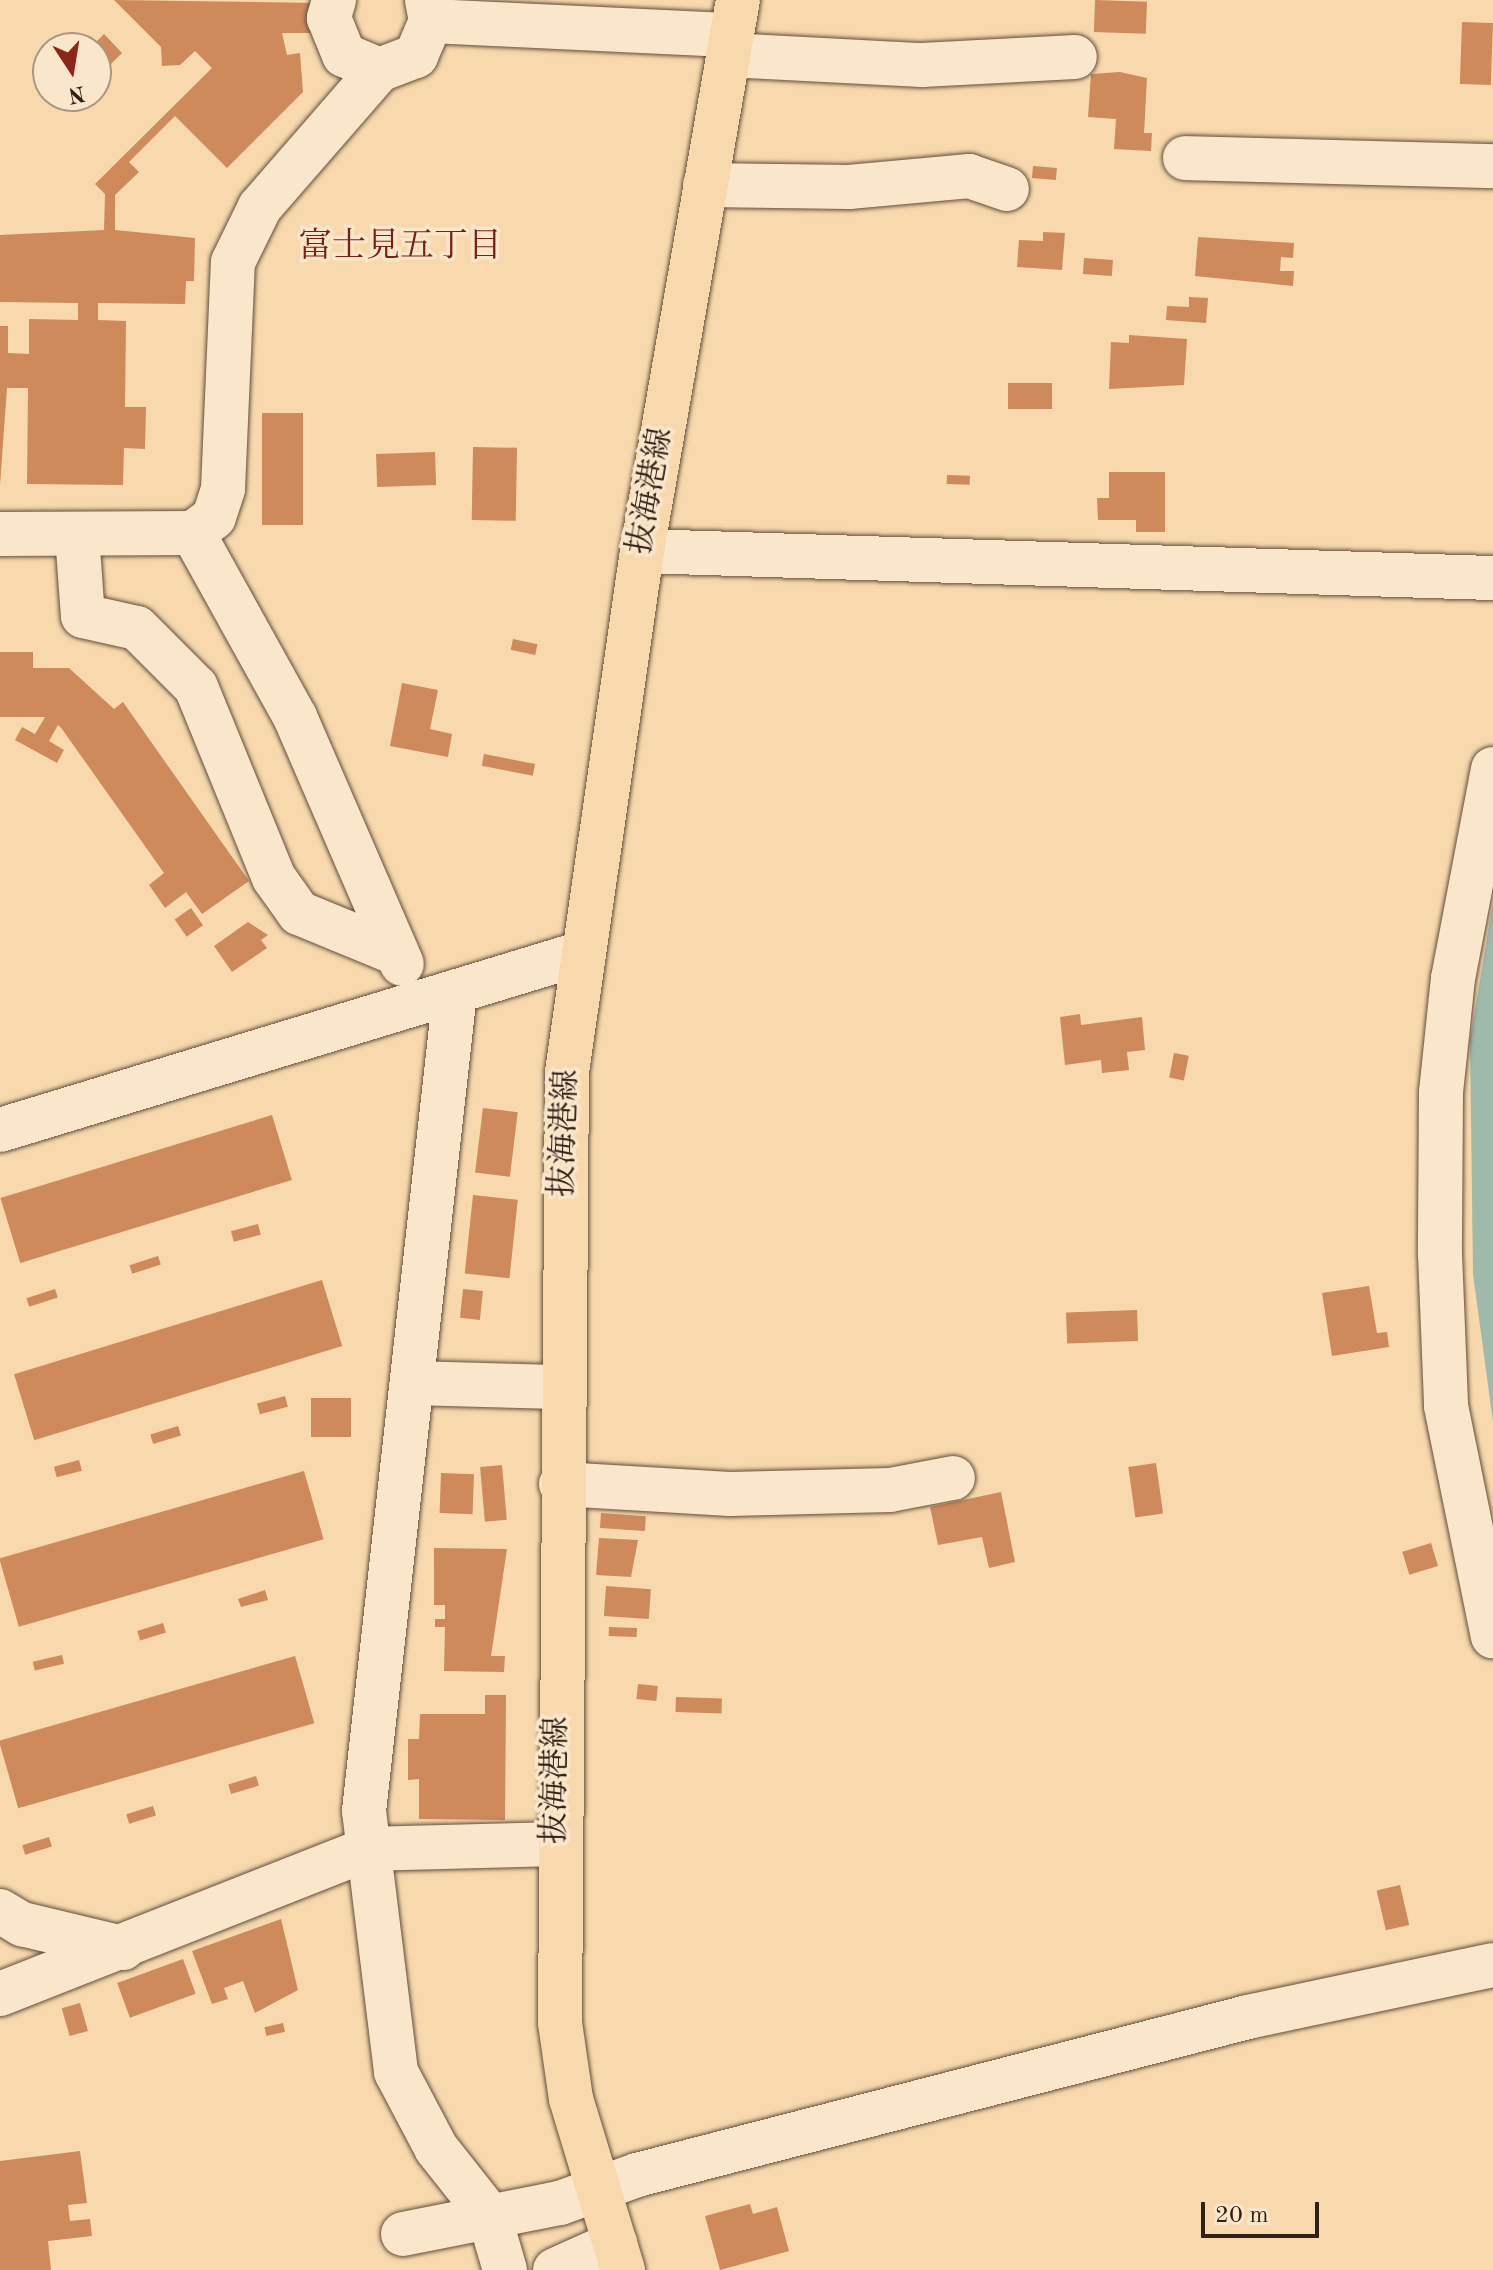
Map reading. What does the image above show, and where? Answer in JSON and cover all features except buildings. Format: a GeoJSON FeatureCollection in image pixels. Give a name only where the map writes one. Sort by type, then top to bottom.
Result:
{"type":"FeatureCollection","features":[{"type":"Feature","properties":{"kind":"main road","name":"抜海港線"},"geometry":{"type":"LineString","coordinates":[[619,2256],[597,2190],[560,2023],[556,1844],[567,1072],[579,954],[642,551],[732,30]]}},
{"type":"Feature","properties":{"kind":"street"},"geometry":{"type":"LineString","coordinates":[[334,0],[331,28],[344,55],[379,70]]}},
{"type":"Feature","properties":{"kind":"street"},"geometry":{"type":"LineString","coordinates":[[0,534],[193,533],[214,517],[223,489],[233,262],[260,207],[379,70],[416,56],[429,10],[556,15],[732,30],[922,65],[1075,57]]}},
{"type":"Feature","properties":{"kind":"street"},"geometry":{"type":"LineString","coordinates":[[1185,158],[1493,166]]}},
{"type":"Feature","properties":{"kind":"street"},"geometry":{"type":"LineString","coordinates":[[705,185],[849,187],[969,176],[1007,189]]}},
{"type":"Feature","properties":{"kind":"street"},"geometry":{"type":"LineString","coordinates":[[193,533],[295,717],[396,953],[438,997],[415,1383],[364,1811],[396,2072],[436,2148],[489,2215],[505,2270]]}},
{"type":"Feature","properties":{"kind":"street"},"geometry":{"type":"LineString","coordinates":[[77,535],[83,616],[137,628],[196,687],[274,878],[299,913],[396,953]]}},
{"type":"Feature","properties":{"kind":"street"},"geometry":{"type":"LineString","coordinates":[[642,551],[1493,578]]}},
{"type":"Feature","properties":{"kind":"street"},"geometry":{"type":"LineString","coordinates":[[1493,769],[1453,978],[1441,1092],[1440,1254],[1446,1406],[1493,1636]]}},
{"type":"Feature","properties":{"kind":"street"},"geometry":{"type":"LineString","coordinates":[[0,1130],[579,954]]}},
{"type":"Feature","properties":{"kind":"street"},"geometry":{"type":"LineString","coordinates":[[415,1383],[562,1387]]}},
{"type":"Feature","properties":{"kind":"street"},"geometry":{"type":"LineString","coordinates":[[561,1484],[730,1494],[890,1490],[953,1478]]}},
{"type":"Feature","properties":{"kind":"street"},"geometry":{"type":"LineString","coordinates":[[0,1994],[368,1849],[556,1844]]}},
{"type":"Feature","properties":{"kind":"street"},"geometry":{"type":"LineString","coordinates":[[0,1911],[22,1924],[123,1948]]}},
{"type":"Feature","properties":{"kind":"street"},"geometry":{"type":"LineString","coordinates":[[403,2234],[597,2190],[1248,2017],[1493,1965]]}},
{"type":"Feature","properties":{"kind":"street"},"geometry":{"type":"LineString","coordinates":[[555,2270],[619,2256]]}},
{"type":"Feature","properties":{"kind":"shaded area"},"geometry":{"type":"Polygon","coordinates":[[[1493,902],[1493,1422],[1473,1274],[1470,1040],[1493,902]]]}},
{"type":"Feature","properties":{"kind":"district","name":"富士見五丁目"},"geometry":{"type":"Point","coordinates":[400,248]}}]}
